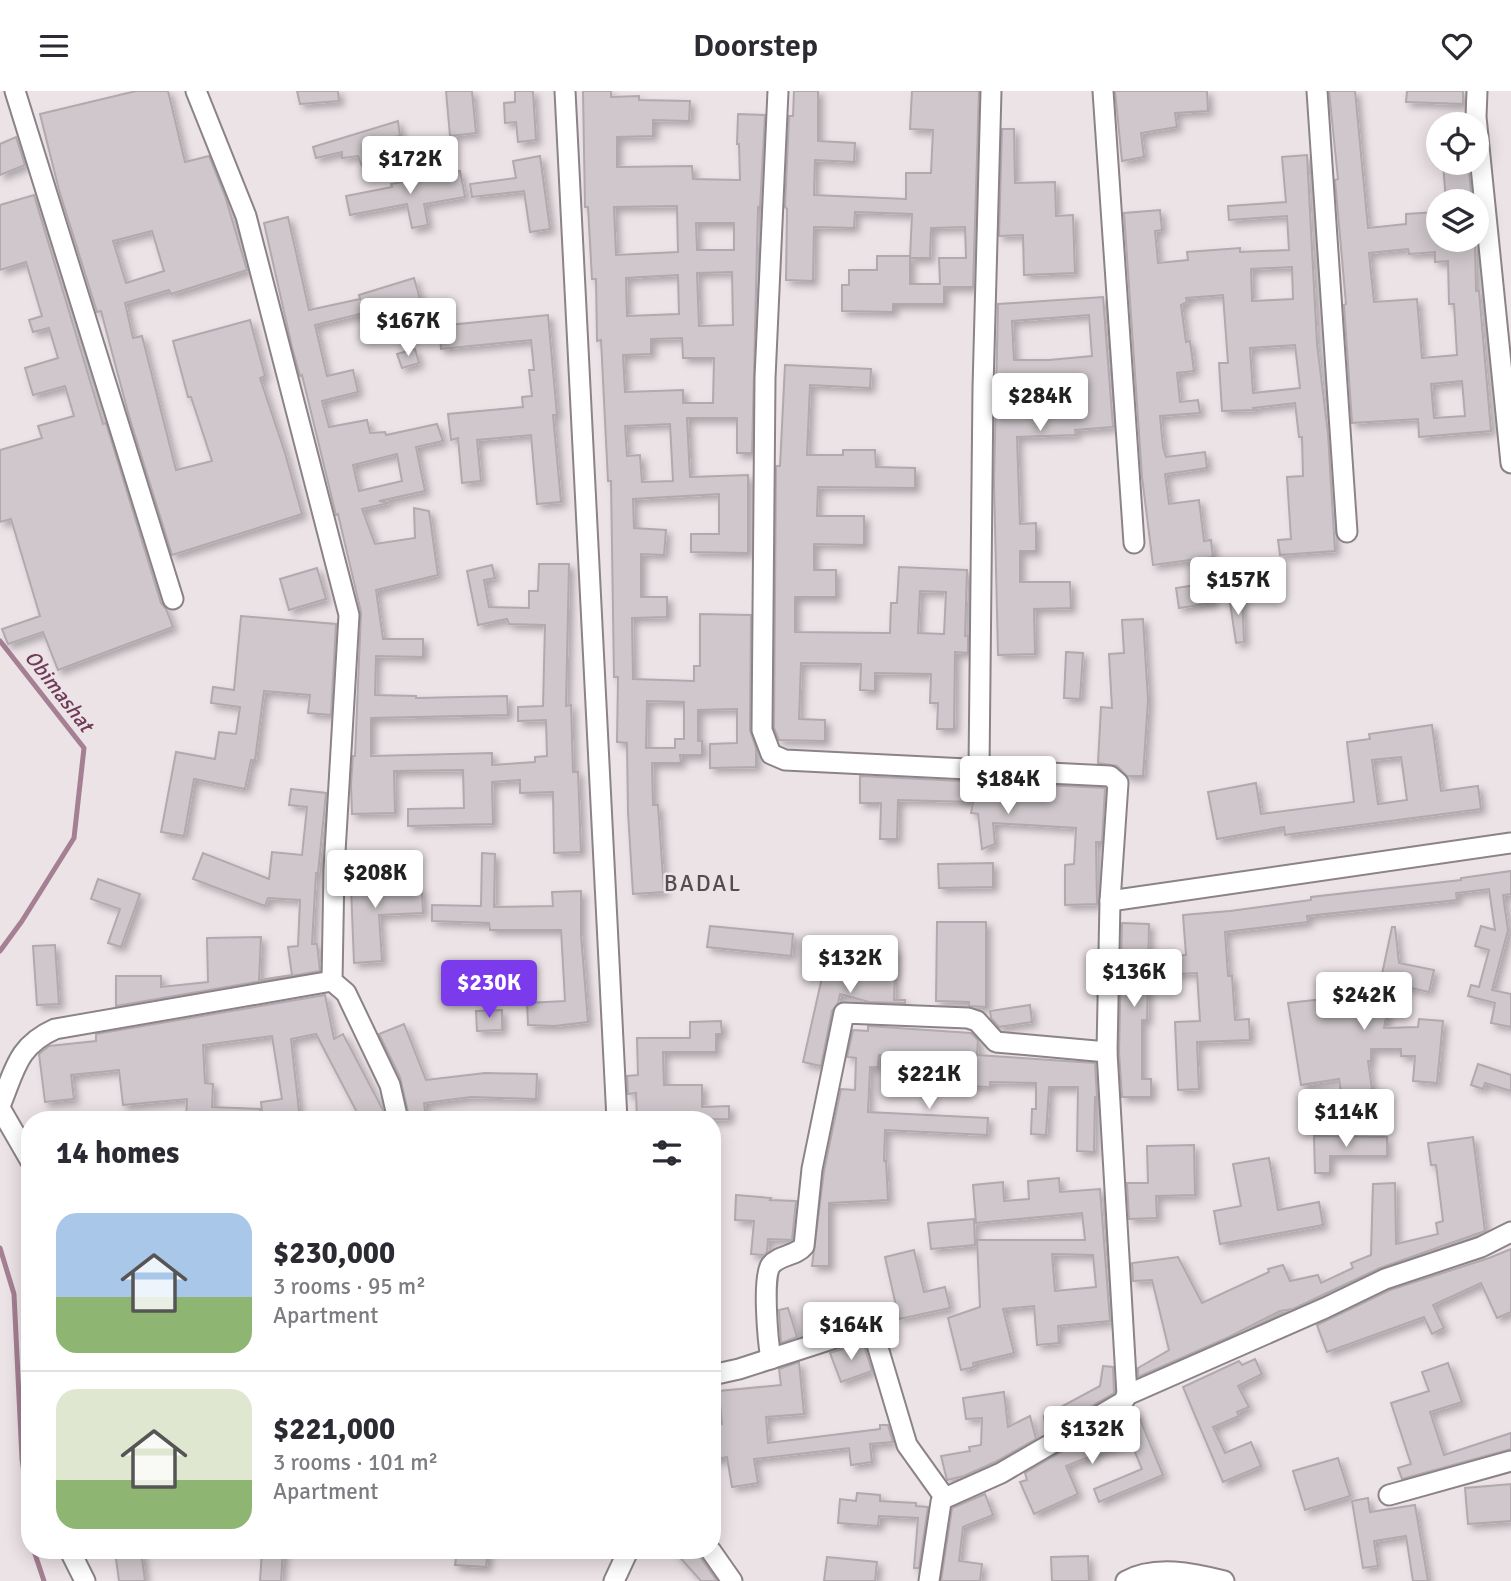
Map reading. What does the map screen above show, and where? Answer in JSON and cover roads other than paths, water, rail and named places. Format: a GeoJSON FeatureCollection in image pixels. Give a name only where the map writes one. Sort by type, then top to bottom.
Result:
{"type":"FeatureCollection","features":[{"type":"Feature","properties":{"kind":"street"},"geometry":{"type":"LineString","coordinates":[[15,91],[173,599]]}},
{"type":"Feature","properties":{"kind":"street"},"geometry":{"type":"LineString","coordinates":[[196,91],[246,216],[349,615],[334,869],[332,981]]}},
{"type":"Feature","properties":{"kind":"street"},"geometry":{"type":"LineString","coordinates":[[565,91],[617,1111]]}},
{"type":"Feature","properties":{"kind":"street"},"geometry":{"type":"LineString","coordinates":[[778,91],[765,378],[762,730],[771,754],[785,760],[1110,776],[1116,779],[1118,788],[1110,901],[1107,1052],[1124,1384],[1127,1395]]}},
{"type":"Feature","properties":{"kind":"street"},"geometry":{"type":"LineString","coordinates":[[979,770],[983,388],[991,91]]}},
{"type":"Feature","properties":{"kind":"street"},"geometry":{"type":"LineString","coordinates":[[1103,91],[1134,543]]}},
{"type":"Feature","properties":{"kind":"street"},"geometry":{"type":"LineString","coordinates":[[1317,91],[1348,532]]}},
{"type":"Feature","properties":{"kind":"street"},"geometry":{"type":"LineString","coordinates":[[1478,91],[1476,117],[1511,463]]}},
{"type":"Feature","properties":{"kind":"street"},"geometry":{"type":"LineString","coordinates":[[1110,901],[1511,843]]}},
{"type":"Feature","properties":{"kind":"street"},"geometry":{"type":"LineString","coordinates":[[21,1144],[0,1107],[23,1052],[36,1037],[55,1030],[332,981]]}},
{"type":"Feature","properties":{"kind":"street"},"geometry":{"type":"LineString","coordinates":[[332,981],[346,993],[390,1085],[396,1111]]}},
{"type":"Feature","properties":{"kind":"street"},"geometry":{"type":"LineString","coordinates":[[771,1359],[767,1335],[767,1277],[770,1266],[800,1252],[804,1246],[812,1169],[844,1013],[968,1018],[977,1021],[996,1042],[1107,1052]]}},
{"type":"Feature","properties":{"kind":"street"},"geometry":{"type":"LineString","coordinates":[[929,1581],[941,1502],[945,1498],[1001,1473],[1123,1402],[1127,1395],[1385,1279],[1481,1247],[1511,1232]]}},
{"type":"Feature","properties":{"kind":"street"},"geometry":{"type":"LineString","coordinates":[[721,1373],[863,1329],[873,1331],[907,1445],[945,1498]]}},
{"type":"Feature","properties":{"kind":"street"},"geometry":{"type":"LineString","coordinates":[[1389,1495],[1511,1461]]}},
{"type":"Feature","properties":{"kind":"street"},"geometry":{"type":"LineString","coordinates":[[74,1559],[85,1581]]}},
{"type":"Feature","properties":{"kind":"street"},"geometry":{"type":"LineString","coordinates":[[614,1581],[624,1559]]}},
{"type":"Feature","properties":{"kind":"street"},"geometry":{"type":"LineString","coordinates":[[716,1559],[732,1581]]}},
{"type":"Feature","properties":{"kind":"street"},"geometry":{"type":"LineString","coordinates":[[1126,1581],[1152,1573],[1191,1573],[1224,1581]]}},
{"type":"Feature","properties":{"kind":"waterway","name":"Obimashat"},"geometry":{"type":"LineString","coordinates":[[0,641],[84,748],[74,838],[0,951]]}},
{"type":"Feature","properties":{"kind":"waterway","name":"Obimashat"},"geometry":{"type":"LineString","coordinates":[[0,1248],[14,1294],[21,1438]]}},
{"type":"Feature","properties":{"kind":"waterway","name":"Obimashat"},"geometry":{"type":"LineString","coordinates":[[37,1559],[44,1581]]}},
{"type":"Feature","properties":{"kind":"district","name":"BADAL"},"geometry":{"type":"Point","coordinates":[703,883]}}]}
